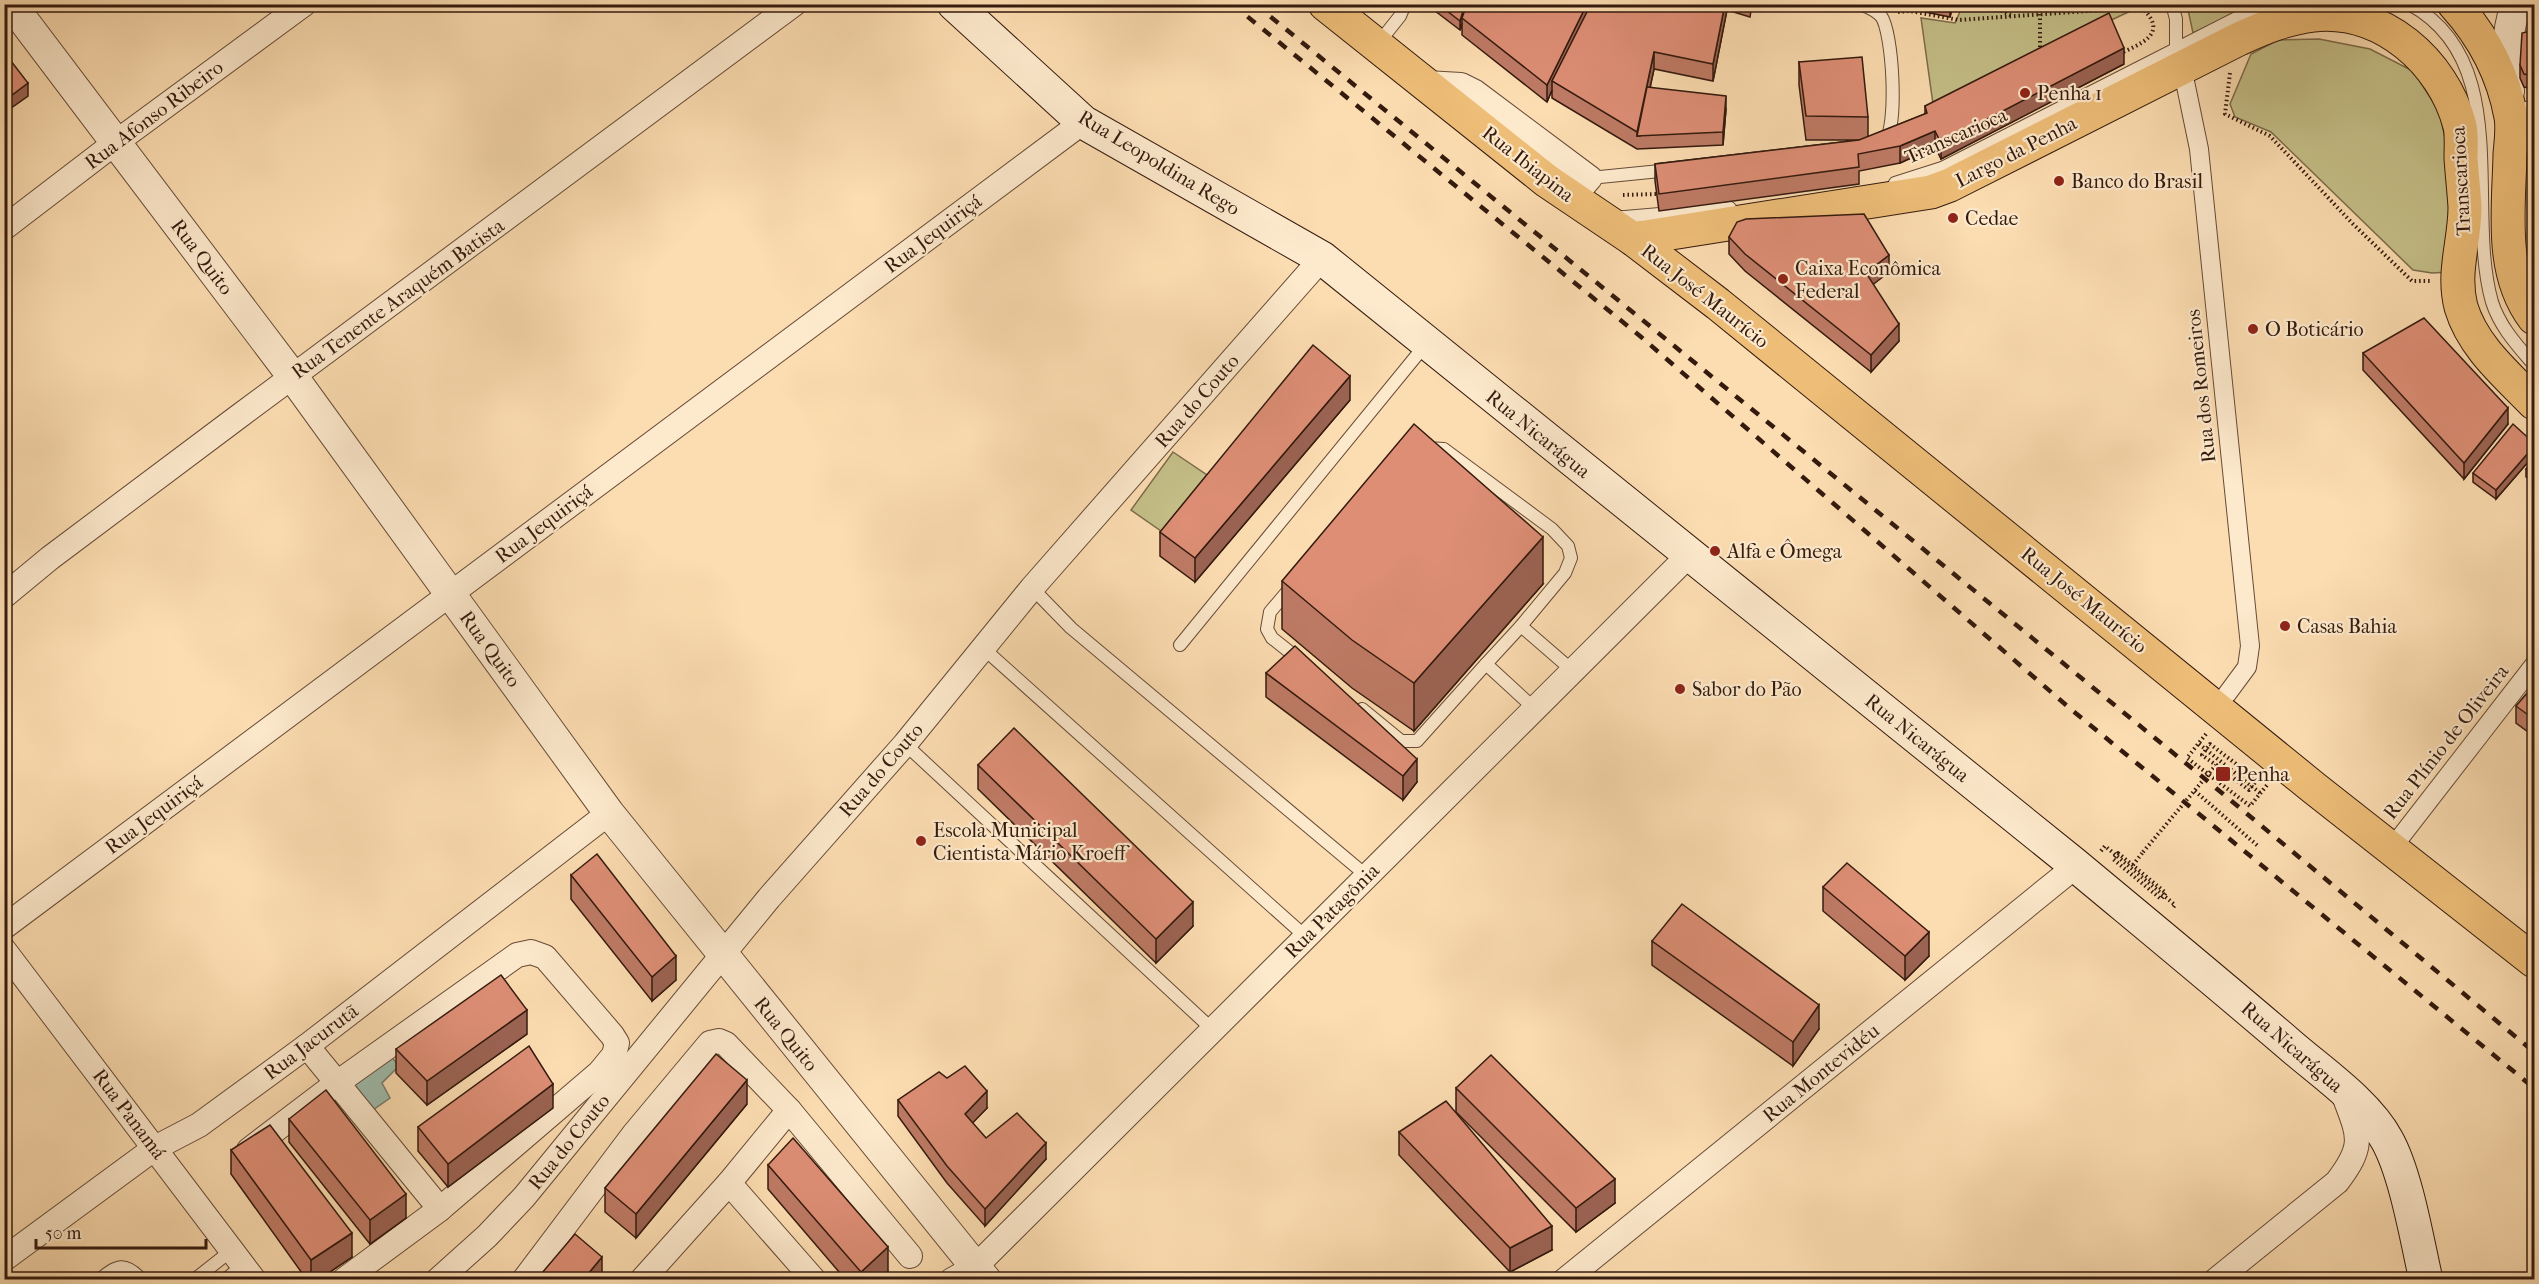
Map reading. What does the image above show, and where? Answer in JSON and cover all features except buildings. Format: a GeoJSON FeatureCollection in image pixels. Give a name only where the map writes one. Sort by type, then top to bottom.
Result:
{"type":"FeatureCollection","features":[{"type":"Feature","properties":{"kind":"main road","name":"Rua Leopoldina Rego"},"geometry":{"type":"LineString","coordinates":[[954,4],[1083,122],[1322,258]]}},
{"type":"Feature","properties":{"kind":"main road","name":"Rua Ibiapina"},"geometry":{"type":"LineString","coordinates":[[1325,4],[1426,83],[1581,189],[1612,207],[1633,240]]}},
{"type":"Feature","properties":{"kind":"main road"},"geometry":{"type":"LineString","coordinates":[[2454,4],[2470,22],[2491,54],[2523,115],[2508,242],[2513,275],[2532,309]]}},
{"type":"Feature","properties":{"kind":"main road","name":"Largo da Penha"},"geometry":{"type":"LineString","coordinates":[[1633,240],[1931,192],[1950,185],[2179,59],[2289,19],[2313,15],[2333,15],[2364,21],[2395,34],[2439,76],[2460,127],[2465,209],[2456,282]]}},
{"type":"Feature","properties":{"kind":"main road","name":"Rua José Maurício"},"geometry":{"type":"LineString","coordinates":[[1633,240],[1718,304],[2314,788],[2535,961]]}},
{"type":"Feature","properties":{"kind":"main road","name":"Rua Nicarágua"},"geometry":{"type":"LineString","coordinates":[[1322,258],[2074,864],[2341,1088],[2371,1118],[2387,1140],[2398,1166],[2427,1280]]}},
{"type":"Feature","properties":{"kind":"main road"},"geometry":{"type":"LineString","coordinates":[[2456,282],[2470,330],[2483,350],[2535,403]]}},
{"type":"Feature","properties":{"kind":"street","name":"Rua Quito"},"geometry":{"type":"LineString","coordinates":[[11,4],[293,377],[609,813],[971,1275]]}},
{"type":"Feature","properties":{"kind":"street","name":"Rua Afonso Ribeiro"},"geometry":{"type":"LineString","coordinates":[[4,228],[304,4]]}},
{"type":"Feature","properties":{"kind":"street","name":"Rua Tenente Araquém Batista"},"geometry":{"type":"LineString","coordinates":[[4,596],[50,558],[794,4]]}},
{"type":"Feature","properties":{"kind":"street"},"geometry":{"type":"LineString","coordinates":[[2516,4],[2508,30],[2506,62],[2523,115]]}},
{"type":"Feature","properties":{"kind":"street","name":"Rua dos Romeiros"},"geometry":{"type":"LineString","coordinates":[[2179,59],[2199,149],[2250,646],[2247,667],[2227,694]]}},
{"type":"Feature","properties":{"kind":"street","name":"Rua Jequiriçá"},"geometry":{"type":"LineString","coordinates":[[4,927],[1083,122]]}},
{"type":"Feature","properties":{"kind":"street","name":"Rua do Couto"},"geometry":{"type":"LineString","coordinates":[[438,1280],[487,1236],[524,1197],[722,955],[905,744],[1032,588],[1322,258]]}},
{"type":"Feature","properties":{"kind":"street","name":"Rua Patagônia"},"geometry":{"type":"LineString","coordinates":[[971,1275],[1212,1030],[1689,555]]}},
{"type":"Feature","properties":{"kind":"street","name":"Rua Plínio de Oliveira"},"geometry":{"type":"LineString","coordinates":[[2392,848],[2535,664]]}},
{"type":"Feature","properties":{"kind":"street","name":"Rua Jacurutã"},"geometry":{"type":"LineString","coordinates":[[4,1259],[155,1148],[199,1125],[307,1046],[609,813]]}},
{"type":"Feature","properties":{"kind":"street","name":"Rua Montevidéu"},"geometry":{"type":"LineString","coordinates":[[1565,1280],[2066,874],[2074,864]]}},
{"type":"Feature","properties":{"kind":"street","name":"Rua Panamá"},"geometry":{"type":"LineString","coordinates":[[4,950],[155,1148],[238,1269]]}},
{"type":"Feature","properties":{"kind":"street"},"geometry":{"type":"LineString","coordinates":[[244,1153],[337,1083],[517,955],[531,952],[545,957],[612,1035],[617,1043],[614,1054],[600,1072],[440,1209],[344,1280]]}},
{"type":"Feature","properties":{"kind":"street"},"geometry":{"type":"LineString","coordinates":[[524,1280],[634,1134],[710,1043],[719,1041],[726,1044],[789,1110],[910,1256]]}},
{"type":"Feature","properties":{"kind":"street"},"geometry":{"type":"LineString","coordinates":[[307,1046],[440,1209]]}},
{"type":"Feature","properties":{"kind":"street"},"geometry":{"type":"LineString","coordinates":[[2216,1280],[2337,1182],[2350,1165],[2358,1143],[2356,1128],[2341,1088]]}},
{"type":"Feature","properties":{"kind":"street"},"geometry":{"type":"LineString","coordinates":[[642,1280],[729,1183],[789,1110]]}},
{"type":"Feature","properties":{"kind":"street"},"geometry":{"type":"LineString","coordinates":[[729,1183],[814,1280]]}},
{"type":"Feature","properties":{"kind":"lane"},"geometry":{"type":"LineString","coordinates":[[1377,45],[1400,16],[1405,4]]}},
{"type":"Feature","properties":{"kind":"lane"},"geometry":{"type":"LineString","coordinates":[[1860,4],[1873,9],[1881,17],[1887,31],[1892,119],[1888,138],[1876,147]]}},
{"type":"Feature","properties":{"kind":"lane"},"geometry":{"type":"LineString","coordinates":[[2172,4],[2176,20],[2179,59]]}},
{"type":"Feature","properties":{"kind":"lane","name":"Transcarioca"},"geometry":{"type":"LineString","coordinates":[[1885,185],[1942,168],[2179,59],[2264,4]]}},
{"type":"Feature","properties":{"kind":"lane","name":"Transcarioca"},"geometry":{"type":"LineString","coordinates":[[2409,4],[2443,30],[2461,57],[2471,80],[2479,127],[2486,278],[2493,304],[2504,330],[2535,365]]}},
{"type":"Feature","properties":{"kind":"lane"},"geometry":{"type":"LineString","coordinates":[[1581,189],[1682,169]]}},
{"type":"Feature","properties":{"kind":"lane"},"geometry":{"type":"LineString","coordinates":[[1612,207],[1746,206]]}},
{"type":"Feature","properties":{"kind":"lane"},"geometry":{"type":"LineString","coordinates":[[1180,645],[1427,343]]}},
{"type":"Feature","properties":{"kind":"lane"},"geometry":{"type":"LineString","coordinates":[[1355,704],[1401,741],[1417,741],[1521,626],[1565,573],[1571,558],[1568,546],[1552,530],[1444,448],[1430,447],[1412,453]]}},
{"type":"Feature","properties":{"kind":"lane"},"geometry":{"type":"LineString","coordinates":[[1300,577],[1270,612],[1267,629],[1272,638],[1309,667]]}},
{"type":"Feature","properties":{"kind":"lane"},"geometry":{"type":"LineString","coordinates":[[1032,588],[1071,628],[1367,876]]}},
{"type":"Feature","properties":{"kind":"lane"},"geometry":{"type":"LineString","coordinates":[[1521,626],[1573,671]]}},
{"type":"Feature","properties":{"kind":"lane"},"geometry":{"type":"LineString","coordinates":[[984,648],[1306,937]]}},
{"type":"Feature","properties":{"kind":"lane"},"geometry":{"type":"LineString","coordinates":[[1486,664],[1535,709]]}},
{"type":"Feature","properties":{"kind":"lane"},"geometry":{"type":"LineString","coordinates":[[905,744],[1212,1030]]}},
{"type":"Feature","properties":{"kind":"lane"},"geometry":{"type":"LineString","coordinates":[[99,1280],[113,1268],[125,1267],[133,1270],[142,1280]]}},
{"type":"Feature","properties":{"kind":"lane"},"geometry":{"type":"LineString","coordinates":[[194,1280],[238,1269]]}},
{"type":"Feature","properties":{"kind":"path"},"geometry":{"type":"LineString","coordinates":[[1975,4],[2013,16]]}},
{"type":"Feature","properties":{"kind":"path"},"geometry":{"type":"LineString","coordinates":[[1881,17],[1906,10],[1959,20],[2131,8],[2145,11],[2153,25],[2152,34],[2148,40],[2119,54]]}},
{"type":"Feature","properties":{"kind":"path"},"geometry":{"type":"LineString","coordinates":[[2039,54],[2042,46],[2040,14]]}},
{"type":"Feature","properties":{"kind":"path"},"geometry":{"type":"LineString","coordinates":[[2231,64],[2225,114],[2270,136],[2412,281],[2456,282]]}},
{"type":"Feature","properties":{"kind":"path"},"geometry":{"type":"LineString","coordinates":[[1612,207],[1657,194]]}},
{"type":"Feature","properties":{"kind":"path"},"geometry":{"type":"LineString","coordinates":[[2199,744],[2260,793],[2250,806],[2187,758],[2207,733],[2206,727]]}},
{"type":"Feature","properties":{"kind":"path"},"geometry":{"type":"LineString","coordinates":[[2210,744],[2233,761],[2257,780],[2249,789],[2202,754],[2210,744]]}},
{"type":"Feature","properties":{"kind":"path"},"geometry":{"type":"LineString","coordinates":[[2228,767],[2233,761]]}},
{"type":"Feature","properties":{"kind":"path"},"geometry":{"type":"LineString","coordinates":[[2133,866],[2216,765]]}},
{"type":"Feature","properties":{"kind":"path"},"geometry":{"type":"LineString","coordinates":[[2194,791],[2259,847]]}},
{"type":"Feature","properties":{"kind":"path"},"geometry":{"type":"LineString","coordinates":[[2105,846],[2138,877],[2161,899],[2166,893],[2118,853],[2114,859],[2138,877],[2175,905]]}},
{"type":"Feature","properties":{"kind":"shaded area"},"geometry":{"type":"Polygon","coordinates":[[[1963,5],[2139,7],[1933,104],[1921,18],[1955,23],[1963,5]]]}},
{"type":"Feature","properties":{"kind":"shaded area"},"geometry":{"type":"Polygon","coordinates":[[[2187,5],[2253,5],[2193,33],[2187,5]]]}},
{"type":"Feature","properties":{"kind":"shaded area"},"geometry":{"type":"Polygon","coordinates":[[[2319,39],[2370,49],[2413,71],[2439,111],[2450,161],[2450,272],[2432,273],[2413,270],[2271,132],[2235,117],[2230,104],[2251,54],[2278,40],[2319,39]]]}},
{"type":"Feature","properties":{"kind":"shaded area"},"geometry":{"type":"Polygon","coordinates":[[[1173,452],[1207,475],[1161,531],[1131,510],[1173,452]]]}},
{"type":"Feature","properties":{"kind":"shaded area"},"geometry":{"type":"Polygon","coordinates":[[[389,1054],[399,1066],[382,1083],[390,1098],[370,1112],[349,1089],[389,1054]]]}},
{"type":"Feature","properties":{"kind":"railway"},"geometry":{"type":"LineString","coordinates":[[1232,4],[1640,336],[2073,711],[2534,1088]]}},
{"type":"Feature","properties":{"kind":"railway"},"geometry":{"type":"LineString","coordinates":[[1255,4],[2199,774],[2534,1052]]}},
{"type":"Feature","properties":{"kind":"place","name":"Penha 1"},"geometry":{"type":"Point","coordinates":[2025,93]}},
{"type":"Feature","properties":{"kind":"place","name":"Banco do Brasil"},"geometry":{"type":"Point","coordinates":[2059,181]}},
{"type":"Feature","properties":{"kind":"place","name":"Cedae"},"geometry":{"type":"Point","coordinates":[1953,218]}},
{"type":"Feature","properties":{"kind":"place","name":"Caixa Econômica Federal"},"geometry":{"type":"Point","coordinates":[1783,279]}},
{"type":"Feature","properties":{"kind":"place","name":"O Boticário"},"geometry":{"type":"Point","coordinates":[2253,329]}},
{"type":"Feature","properties":{"kind":"place","name":"Alfa e Ômega"},"geometry":{"type":"Point","coordinates":[1715,551]}},
{"type":"Feature","properties":{"kind":"place","name":"Casas Bahia"},"geometry":{"type":"Point","coordinates":[2285,626]}},
{"type":"Feature","properties":{"kind":"place","name":"Sabor do Pão"},"geometry":{"type":"Point","coordinates":[1680,689]}},
{"type":"Feature","properties":{"kind":"place","name":"Penha"},"geometry":{"type":"Point","coordinates":[2223,774]}},
{"type":"Feature","properties":{"kind":"place","name":"Escola Municipal Cientista Mário Kroeff"},"geometry":{"type":"Point","coordinates":[921,841]}}]}
